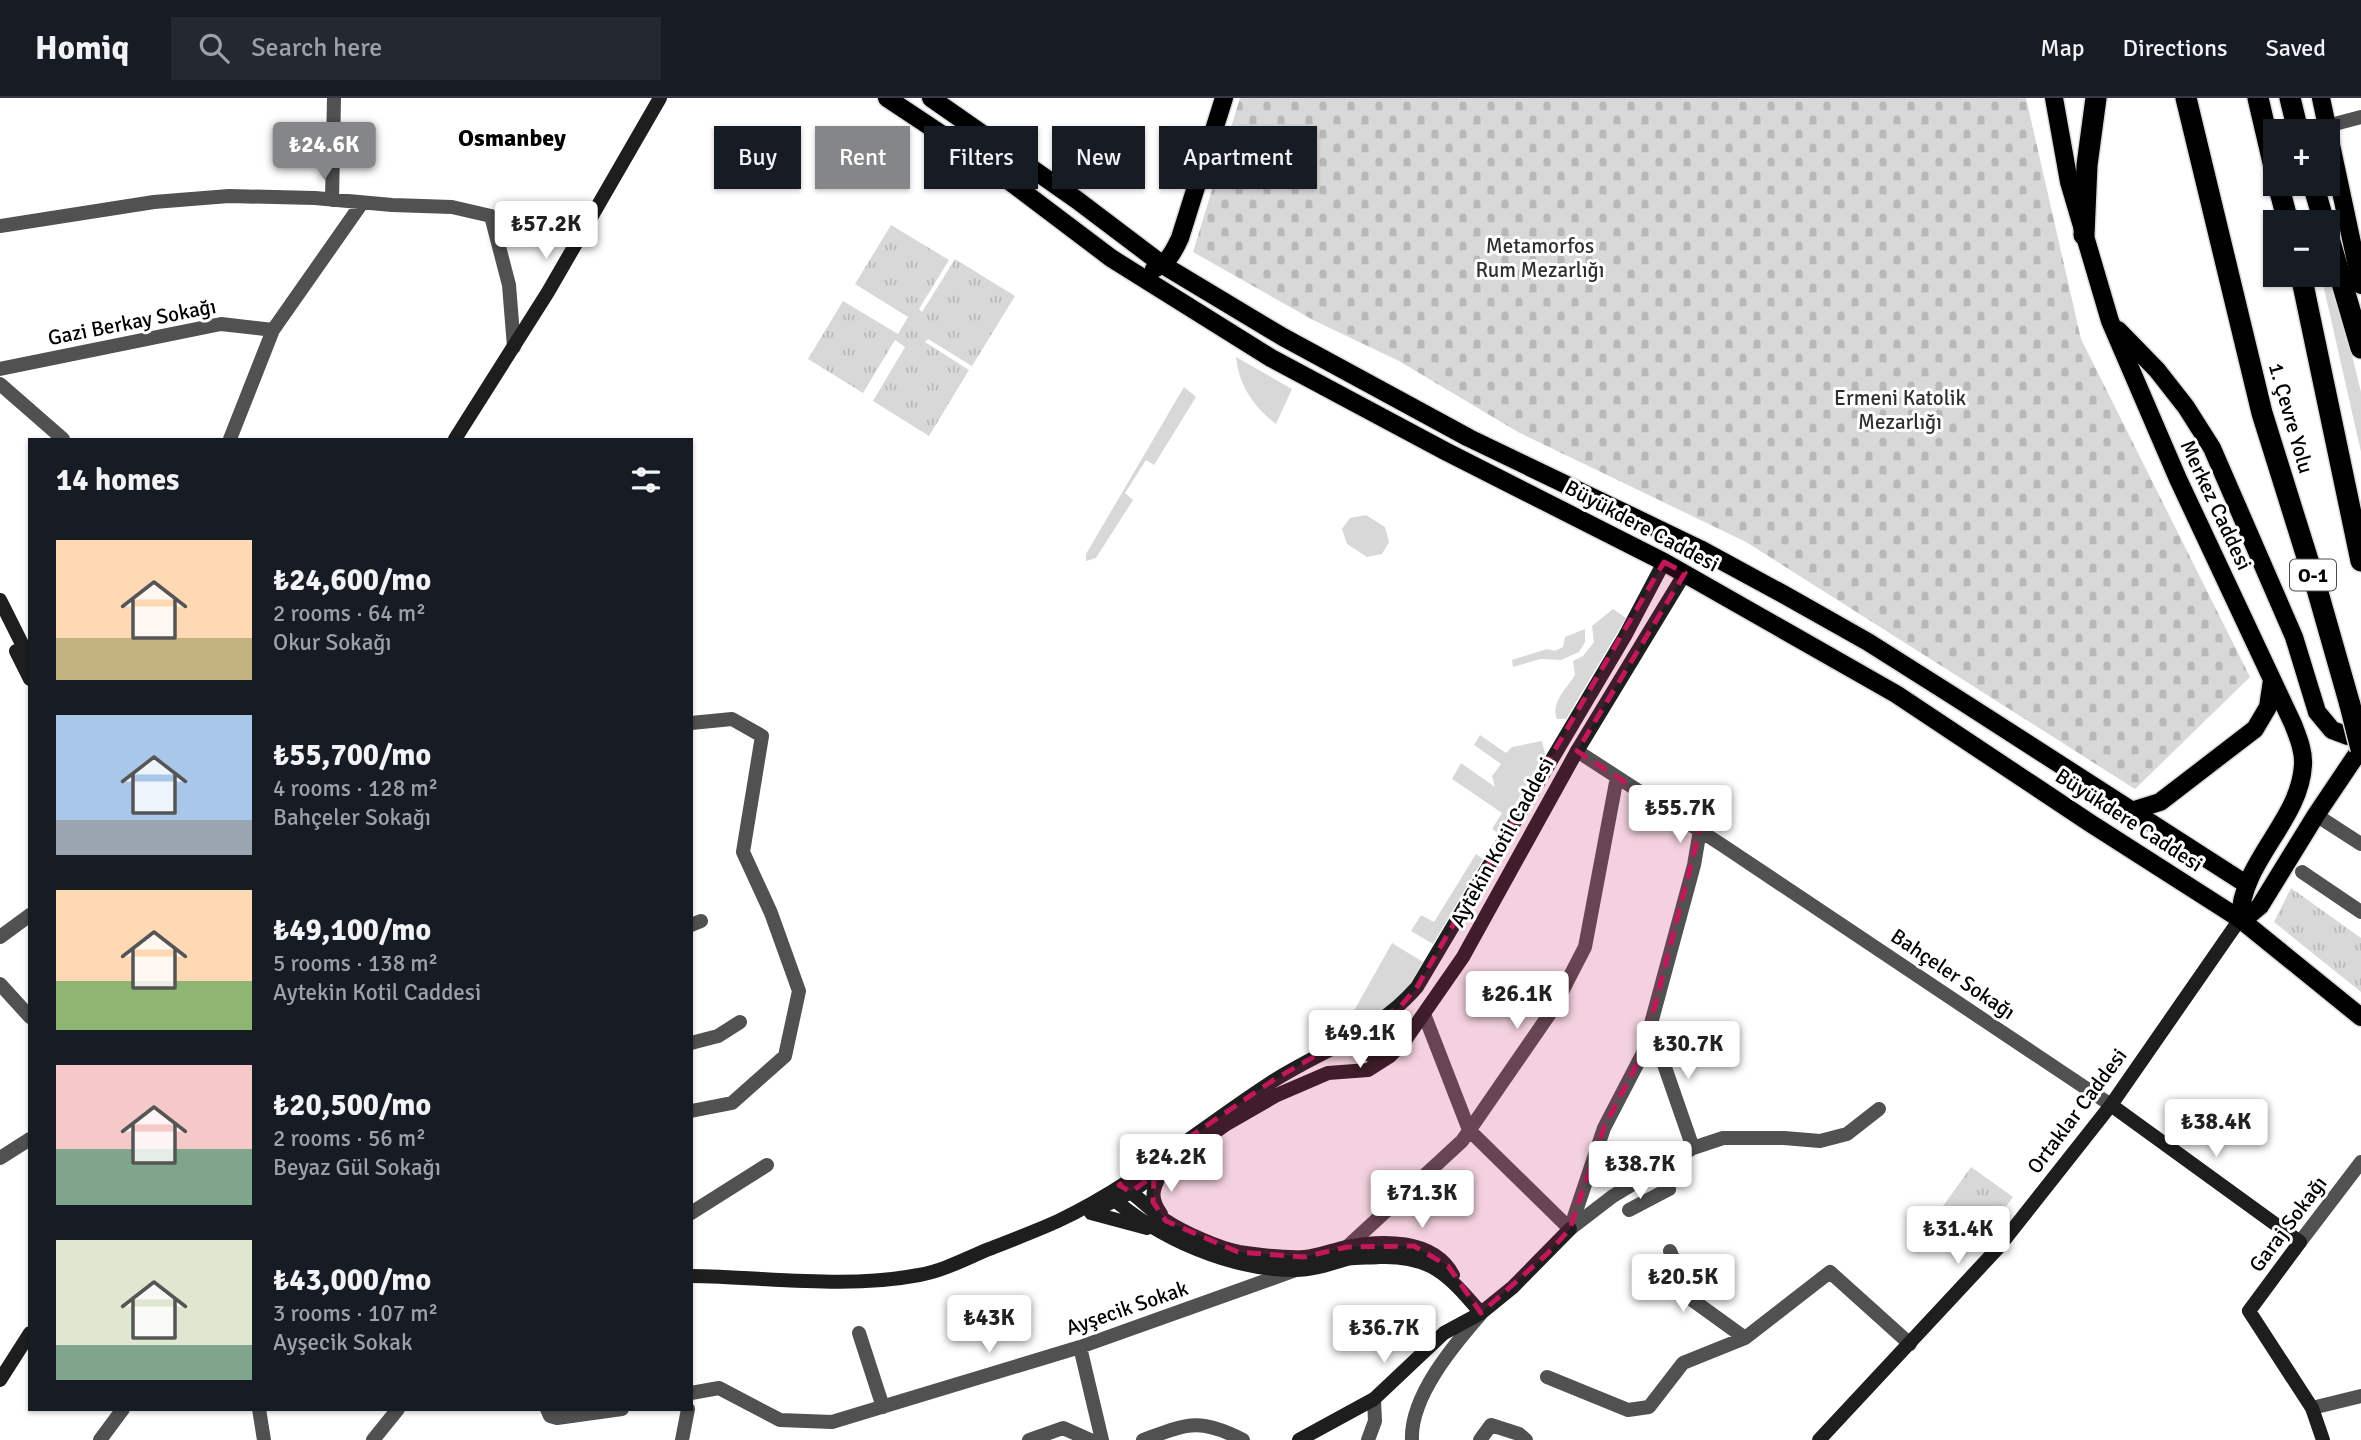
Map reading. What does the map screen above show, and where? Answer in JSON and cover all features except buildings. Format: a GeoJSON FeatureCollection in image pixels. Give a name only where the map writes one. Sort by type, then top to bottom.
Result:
{"type":"FeatureCollection","features":[{"type":"Feature","properties":{"kind":"highway"},"geometry":{"type":"LineString","coordinates":[[2084,235],[2087,165],[2096,98]]}},
{"type":"Feature","properties":{"kind":"highway","name":"1. Çevre Yolu"},"geometry":{"type":"LineString","coordinates":[[2186,98],[2237,315],[2361,748]]}},
{"type":"Feature","properties":{"kind":"highway"},"geometry":{"type":"LineString","coordinates":[[2258,98],[2263,119]]}},
{"type":"Feature","properties":{"kind":"highway"},"geometry":{"type":"LineString","coordinates":[[2290,98],[2295,119]]}},
{"type":"Feature","properties":{"kind":"highway"},"geometry":{"type":"LineString","coordinates":[[2340,276],[2361,348]]}},
{"type":"Feature","properties":{"kind":"highway","name":"1. Çevre Yolu"},"geometry":{"type":"LineString","coordinates":[[2304,287],[2361,561]]}},
{"type":"Feature","properties":{"kind":"main road"},"geometry":{"type":"LineString","coordinates":[[457,438],[548,292],[660,98]]}},
{"type":"Feature","properties":{"kind":"main road","name":"Büyükdere Caddesi"},"geometry":{"type":"LineString","coordinates":[[887,98],[988,165],[1111,258],[1271,358],[1445,451],[1685,573],[1896,694],[2240,919],[2361,1017]]}},
{"type":"Feature","properties":{"kind":"main road","name":"Büyükdere Caddesi"},"geometry":{"type":"LineString","coordinates":[[931,98],[1077,200],[1163,265],[1283,337],[1469,438],[1700,549],[1868,642],[2246,884]]}},
{"type":"Feature","properties":{"kind":"main road","name":"Merkez Caddesi"},"geometry":{"type":"LineString","coordinates":[[2054,98],[2069,182],[2110,321],[2178,479],[2301,746],[2303,765],[2294,799],[2246,884],[2240,901],[2240,919]]}},
{"type":"Feature","properties":{"kind":"main road"},"geometry":{"type":"LineString","coordinates":[[2321,98],[2326,119]]}},
{"type":"Feature","properties":{"kind":"main road"},"geometry":{"type":"LineString","coordinates":[[1111,258],[1124,260],[1147,270],[1163,265],[1173,253],[1180,238],[1220,99]]}},
{"type":"Feature","properties":{"kind":"main road"},"geometry":{"type":"LineString","coordinates":[[2340,187],[2361,285]]}},
{"type":"Feature","properties":{"kind":"main road"},"geometry":{"type":"LineString","coordinates":[[2110,321],[2157,370],[2186,407],[2212,448],[2294,637],[2317,712],[2332,730],[2361,737]]}},
{"type":"Feature","properties":{"kind":"main road"},"geometry":{"type":"LineString","coordinates":[[1664,562],[1677,538]]}},
{"type":"Feature","properties":{"kind":"main road"},"geometry":{"type":"LineString","coordinates":[[1685,573],[1700,549]]}},
{"type":"Feature","properties":{"kind":"main road","name":"Aytekin Kotil Caddesi"},"geometry":{"type":"LineString","coordinates":[[1059,1220],[1091,1213],[1140,1174],[1275,1079],[1357,1035],[1400,1007],[1418,987],[1625,636],[1664,562]]}},
{"type":"Feature","properties":{"kind":"main road","name":"Aytekin Kotil Caddesi"},"geometry":{"type":"LineString","coordinates":[[693,1276],[861,1282],[921,1275],[1059,1220],[1118,1192],[1163,1168],[1225,1125],[1277,1095],[1328,1073],[1368,1070],[1390,1056],[1424,1014],[1463,957],[1577,751],[1685,573]]}},
{"type":"Feature","properties":{"kind":"main road"},"geometry":{"type":"LineString","coordinates":[[0,600],[28,656]]}},
{"type":"Feature","properties":{"kind":"main road"},"geometry":{"type":"LineString","coordinates":[[0,619],[28,675]]}},
{"type":"Feature","properties":{"kind":"main road"},"geometry":{"type":"LineString","coordinates":[[2131,811],[2160,802],[2255,729],[2268,706],[2272,680]]}},
{"type":"Feature","properties":{"kind":"main road"},"geometry":{"type":"LineString","coordinates":[[2240,919],[2247,917],[2260,906],[2361,748]]}},
{"type":"Feature","properties":{"kind":"main road","name":"Ortaklar Caddesi"},"geometry":{"type":"LineString","coordinates":[[1819,1440],[1998,1248],[2111,1105],[2240,919]]}},
{"type":"Feature","properties":{"kind":"main road"},"geometry":{"type":"LineString","coordinates":[[1357,1035],[1370,1055],[1390,1056]]}},
{"type":"Feature","properties":{"kind":"main road"},"geometry":{"type":"LineString","coordinates":[[1319,1056],[1331,1060],[1335,1068],[1328,1073]]}},
{"type":"Feature","properties":{"kind":"main road","name":"Bahçeler Sokağı"},"geometry":{"type":"LineString","coordinates":[[2111,1105],[2300,1242]]}},
{"type":"Feature","properties":{"kind":"main road"},"geometry":{"type":"LineString","coordinates":[[1163,1168],[1153,1190],[1153,1202],[1163,1226]]}},
{"type":"Feature","properties":{"kind":"main road"},"geometry":{"type":"LineString","coordinates":[[1118,1192],[1163,1226],[1210,1254],[1249,1266],[1296,1270],[1333,1264],[1349,1253]]}},
{"type":"Feature","properties":{"kind":"main road"},"geometry":{"type":"LineString","coordinates":[[1091,1213],[1163,1226],[1238,1252],[1304,1257],[1349,1253],[1402,1256],[1424,1261],[1460,1289],[1481,1313]]}},
{"type":"Feature","properties":{"kind":"main road"},"geometry":{"type":"LineString","coordinates":[[1299,1440],[1374,1399],[1444,1333],[1481,1313],[1513,1287],[1570,1229]]}},
{"type":"Feature","properties":{"kind":"main road","name":"Garaj Sokağı"},"geometry":{"type":"LineString","coordinates":[[2300,1242],[2249,1311],[2312,1408]]}},
{"type":"Feature","properties":{"kind":"main road"},"geometry":{"type":"LineString","coordinates":[[1296,1270],[1304,1257]]}},
{"type":"Feature","properties":{"kind":"main road"},"geometry":{"type":"LineString","coordinates":[[0,1380],[28,1336]]}},
{"type":"Feature","properties":{"kind":"main road"},"geometry":{"type":"LineString","coordinates":[[2312,1408],[2323,1440]]}},
{"type":"Feature","properties":{"kind":"street"},"geometry":{"type":"LineString","coordinates":[[332,200],[334,98]]}},
{"type":"Feature","properties":{"kind":"street"},"geometry":{"type":"LineString","coordinates":[[2340,123],[2361,117]]}},
{"type":"Feature","properties":{"kind":"street"},"geometry":{"type":"LineString","coordinates":[[0,226],[154,202],[229,197],[452,206],[491,216],[509,285],[514,347]]}},
{"type":"Feature","properties":{"kind":"street"},"geometry":{"type":"LineString","coordinates":[[230,438],[273,330],[362,203]]}},
{"type":"Feature","properties":{"kind":"street","name":"Gazi Berkay Sokağı"},"geometry":{"type":"LineString","coordinates":[[0,369],[221,324],[273,330]]}},
{"type":"Feature","properties":{"kind":"street"},"geometry":{"type":"LineString","coordinates":[[0,384],[62,438]]}},
{"type":"Feature","properties":{"kind":"street"},"geometry":{"type":"LineString","coordinates":[[693,723],[732,719],[762,736],[743,852],[771,913],[799,991],[785,1056],[732,1103],[693,1111]]}},
{"type":"Feature","properties":{"kind":"street","name":"Bahçeler Sokağı"},"geometry":{"type":"LineString","coordinates":[[1577,751],[1700,830],[2111,1105]]}},
{"type":"Feature","properties":{"kind":"street"},"geometry":{"type":"LineString","coordinates":[[1349,1253],[1462,1141],[1553,1009],[1585,947],[1617,777]]}},
{"type":"Feature","properties":{"kind":"street"},"geometry":{"type":"LineString","coordinates":[[2316,815],[2360,841]]}},
{"type":"Feature","properties":{"kind":"street"},"geometry":{"type":"LineString","coordinates":[[1570,1229],[1604,1128],[1643,1053],[1694,865],[1700,830]]}},
{"type":"Feature","properties":{"kind":"street"},"geometry":{"type":"LineString","coordinates":[[1694,865],[1722,845]]}},
{"type":"Feature","properties":{"kind":"street"},"geometry":{"type":"LineString","coordinates":[[2302,872],[2361,912]]}},
{"type":"Feature","properties":{"kind":"street"},"geometry":{"type":"LineString","coordinates":[[0,937],[28,916]]}},
{"type":"Feature","properties":{"kind":"street"},"geometry":{"type":"LineString","coordinates":[[0,984],[28,1015]]}},
{"type":"Feature","properties":{"kind":"street"},"geometry":{"type":"LineString","coordinates":[[1424,1014],[1469,1130],[1570,1229]]}},
{"type":"Feature","properties":{"kind":"street"},"geometry":{"type":"LineString","coordinates":[[693,1043],[718,1036],[740,1022]]}},
{"type":"Feature","properties":{"kind":"street"},"geometry":{"type":"LineString","coordinates":[[1650,1026],[1693,1148]]}},
{"type":"Feature","properties":{"kind":"street"},"geometry":{"type":"LineString","coordinates":[[1570,1229],[1613,1196],[1693,1148],[1723,1138],[1820,1141],[1847,1134],[1879,1109]]}},
{"type":"Feature","properties":{"kind":"street"},"geometry":{"type":"LineString","coordinates":[[0,1157],[28,1140]]}},
{"type":"Feature","properties":{"kind":"street","name":"Garaj Sokağı"},"geometry":{"type":"LineString","coordinates":[[2300,1242],[2361,1162]]}},
{"type":"Feature","properties":{"kind":"street"},"geometry":{"type":"LineString","coordinates":[[693,1212],[767,1166]]}},
{"type":"Feature","properties":{"kind":"street"},"geometry":{"type":"LineString","coordinates":[[1629,1210],[1669,1189],[1664,1167]]}},
{"type":"Feature","properties":{"kind":"street"},"geometry":{"type":"LineString","coordinates":[[1670,1251],[1691,1299],[1745,1338]]}},
{"type":"Feature","properties":{"kind":"street"},"geometry":{"type":"LineString","coordinates":[[1248,1289],[1249,1266]]}},
{"type":"Feature","properties":{"kind":"street","name":"Ayşecik Sokak"},"geometry":{"type":"LineString","coordinates":[[693,1393],[719,1388],[780,1420],[832,1422],[1080,1347],[1296,1270]]}},
{"type":"Feature","properties":{"kind":"street"},"geometry":{"type":"LineString","coordinates":[[1547,1377],[1628,1410],[1648,1407],[1683,1363],[1745,1338],[1830,1272],[1910,1344]]}},
{"type":"Feature","properties":{"kind":"street"},"geometry":{"type":"LineString","coordinates":[[1412,1440],[1416,1411],[1442,1359],[1481,1313]]}},
{"type":"Feature","properties":{"kind":"street"},"geometry":{"type":"LineString","coordinates":[[859,1334],[883,1407]]}},
{"type":"Feature","properties":{"kind":"street"},"geometry":{"type":"LineString","coordinates":[[1080,1347],[1102,1440]]}},
{"type":"Feature","properties":{"kind":"street"},"geometry":{"type":"LineString","coordinates":[[2312,1408],[2361,1396]]}},
{"type":"Feature","properties":{"kind":"street"},"geometry":{"type":"LineString","coordinates":[[1368,1440],[1376,1421],[1374,1399]]}},
{"type":"Feature","properties":{"kind":"street"},"geometry":{"type":"LineString","coordinates":[[100,1440],[122,1411]]}},
{"type":"Feature","properties":{"kind":"street"},"geometry":{"type":"LineString","coordinates":[[259,1411],[264,1440]]}},
{"type":"Feature","properties":{"kind":"street"},"geometry":{"type":"LineString","coordinates":[[373,1440],[396,1411]]}},
{"type":"Feature","properties":{"kind":"street"},"geometry":{"type":"LineString","coordinates":[[549,1411],[550,1416],[557,1418],[608,1411]]}},
{"type":"Feature","properties":{"kind":"street"},"geometry":{"type":"LineString","coordinates":[[682,1440],[688,1411]]}},
{"type":"Feature","properties":{"kind":"street"},"geometry":{"type":"LineString","coordinates":[[1143,1440],[1186,1424],[1219,1428],[1243,1440]]}},
{"type":"Feature","properties":{"kind":"street"},"geometry":{"type":"LineString","coordinates":[[1480,1440],[1491,1425],[1519,1434],[1526,1440]]}},
{"type":"Feature","properties":{"kind":"street"},"geometry":{"type":"LineString","coordinates":[[1029,1440],[1063,1428],[1090,1440]]}},
{"type":"Feature","properties":{"kind":"highlighted area"},"geometry":{"type":"Polygon","coordinates":[[[1664,562],[1685,573],[1577,751],[1700,830],[1643,1053],[1604,1128],[1570,1229],[1547,1254],[1481,1313],[1448,1266],[1414,1246],[1347,1247],[1304,1257],[1238,1252],[1166,1221],[1153,1202],[1154,1175],[1131,1192],[1119,1185],[1275,1079],[1400,1007],[1417,987],[1664,562]]]}},
{"type":"Feature","properties":{"kind":"green space","name":"Ermeni Katolik Mezarlığı"},"geometry":{"type":"Polygon","coordinates":[[[1240,98],[2026,98],[2081,339],[2250,677],[2135,789],[1746,542],[1518,432],[1399,361],[1313,320],[1193,252],[1212,189],[1317,189],[1317,126],[1231,126],[1240,98]]]}},
{"type":"Feature","properties":{"kind":"green space"},"geometry":{"type":"Polygon","coordinates":[[[891,225],[949,260],[919,309],[922,312],[955,259],[1015,296],[972,366],[928,339],[925,342],[969,370],[929,436],[873,401],[905,347],[895,340],[863,393],[808,359],[843,301],[898,334],[908,317],[855,284],[891,225]]]}},
{"type":"Feature","properties":{"kind":"green space"},"geometry":{"type":"Polygon","coordinates":[[[2324,287],[2335,287],[2361,392],[2361,452],[2324,287]]]}},
{"type":"Feature","properties":{"kind":"green space"},"geometry":{"type":"Polygon","coordinates":[[[1236,357],[1292,389],[1276,424],[1249,395],[1240,377],[1236,357]]]}},
{"type":"Feature","properties":{"kind":"green space"},"geometry":{"type":"Polygon","coordinates":[[[1184,387],[1196,397],[1154,465],[1146,460],[1125,493],[1133,500],[1096,558],[1086,561],[1086,554],[1184,387]]]}},
{"type":"Feature","properties":{"kind":"green space"},"geometry":{"type":"Polygon","coordinates":[[[1366,515],[1385,527],[1389,542],[1382,554],[1367,557],[1347,544],[1342,529],[1350,518],[1366,515]]]}},
{"type":"Feature","properties":{"kind":"green space"},"geometry":{"type":"Polygon","coordinates":[[[1613,609],[1626,618],[1566,719],[1557,719],[1555,713],[1558,701],[1575,675],[1573,661],[1583,656],[1594,642],[1592,626],[1613,609]]]}},
{"type":"Feature","properties":{"kind":"green space"},"geometry":{"type":"Polygon","coordinates":[[[1585,629],[1585,642],[1579,652],[1561,660],[1540,659],[1513,667],[1512,660],[1547,649],[1555,651],[1563,647],[1565,637],[1585,629]]]}},
{"type":"Feature","properties":{"kind":"green space"},"geometry":{"type":"Polygon","coordinates":[[[1480,735],[1506,753],[1512,747],[1542,741],[1545,754],[1498,833],[1492,829],[1502,813],[1452,779],[1461,763],[1495,787],[1492,776],[1501,764],[1474,745],[1480,735]]]}},
{"type":"Feature","properties":{"kind":"green space"},"geometry":{"type":"Polygon","coordinates":[[[1476,854],[1483,859],[1433,944],[1411,931],[1421,915],[1434,922],[1476,854]]]}},
{"type":"Feature","properties":{"kind":"green space"},"geometry":{"type":"Polygon","coordinates":[[[2291,888],[2361,938],[2361,992],[2274,922],[2291,888]]]}},
{"type":"Feature","properties":{"kind":"green space"},"geometry":{"type":"Polygon","coordinates":[[[1392,943],[1423,962],[1399,998],[1367,1024],[1341,1034],[1392,943]]]}},
{"type":"Feature","properties":{"kind":"green space"},"geometry":{"type":"Polygon","coordinates":[[[1971,1167],[2013,1197],[1987,1233],[1977,1226],[1969,1236],[1938,1213],[1971,1167]]]}},
{"type":"Feature","properties":{"kind":"district","name":"Osmanbey"},"geometry":{"type":"Point","coordinates":[512,138]}},
{"type":"Feature","properties":{"kind":"park label","name":"Metamorfos Rum Mezarlığı"},"geometry":{"type":"Point","coordinates":[1540,258]}}]}
